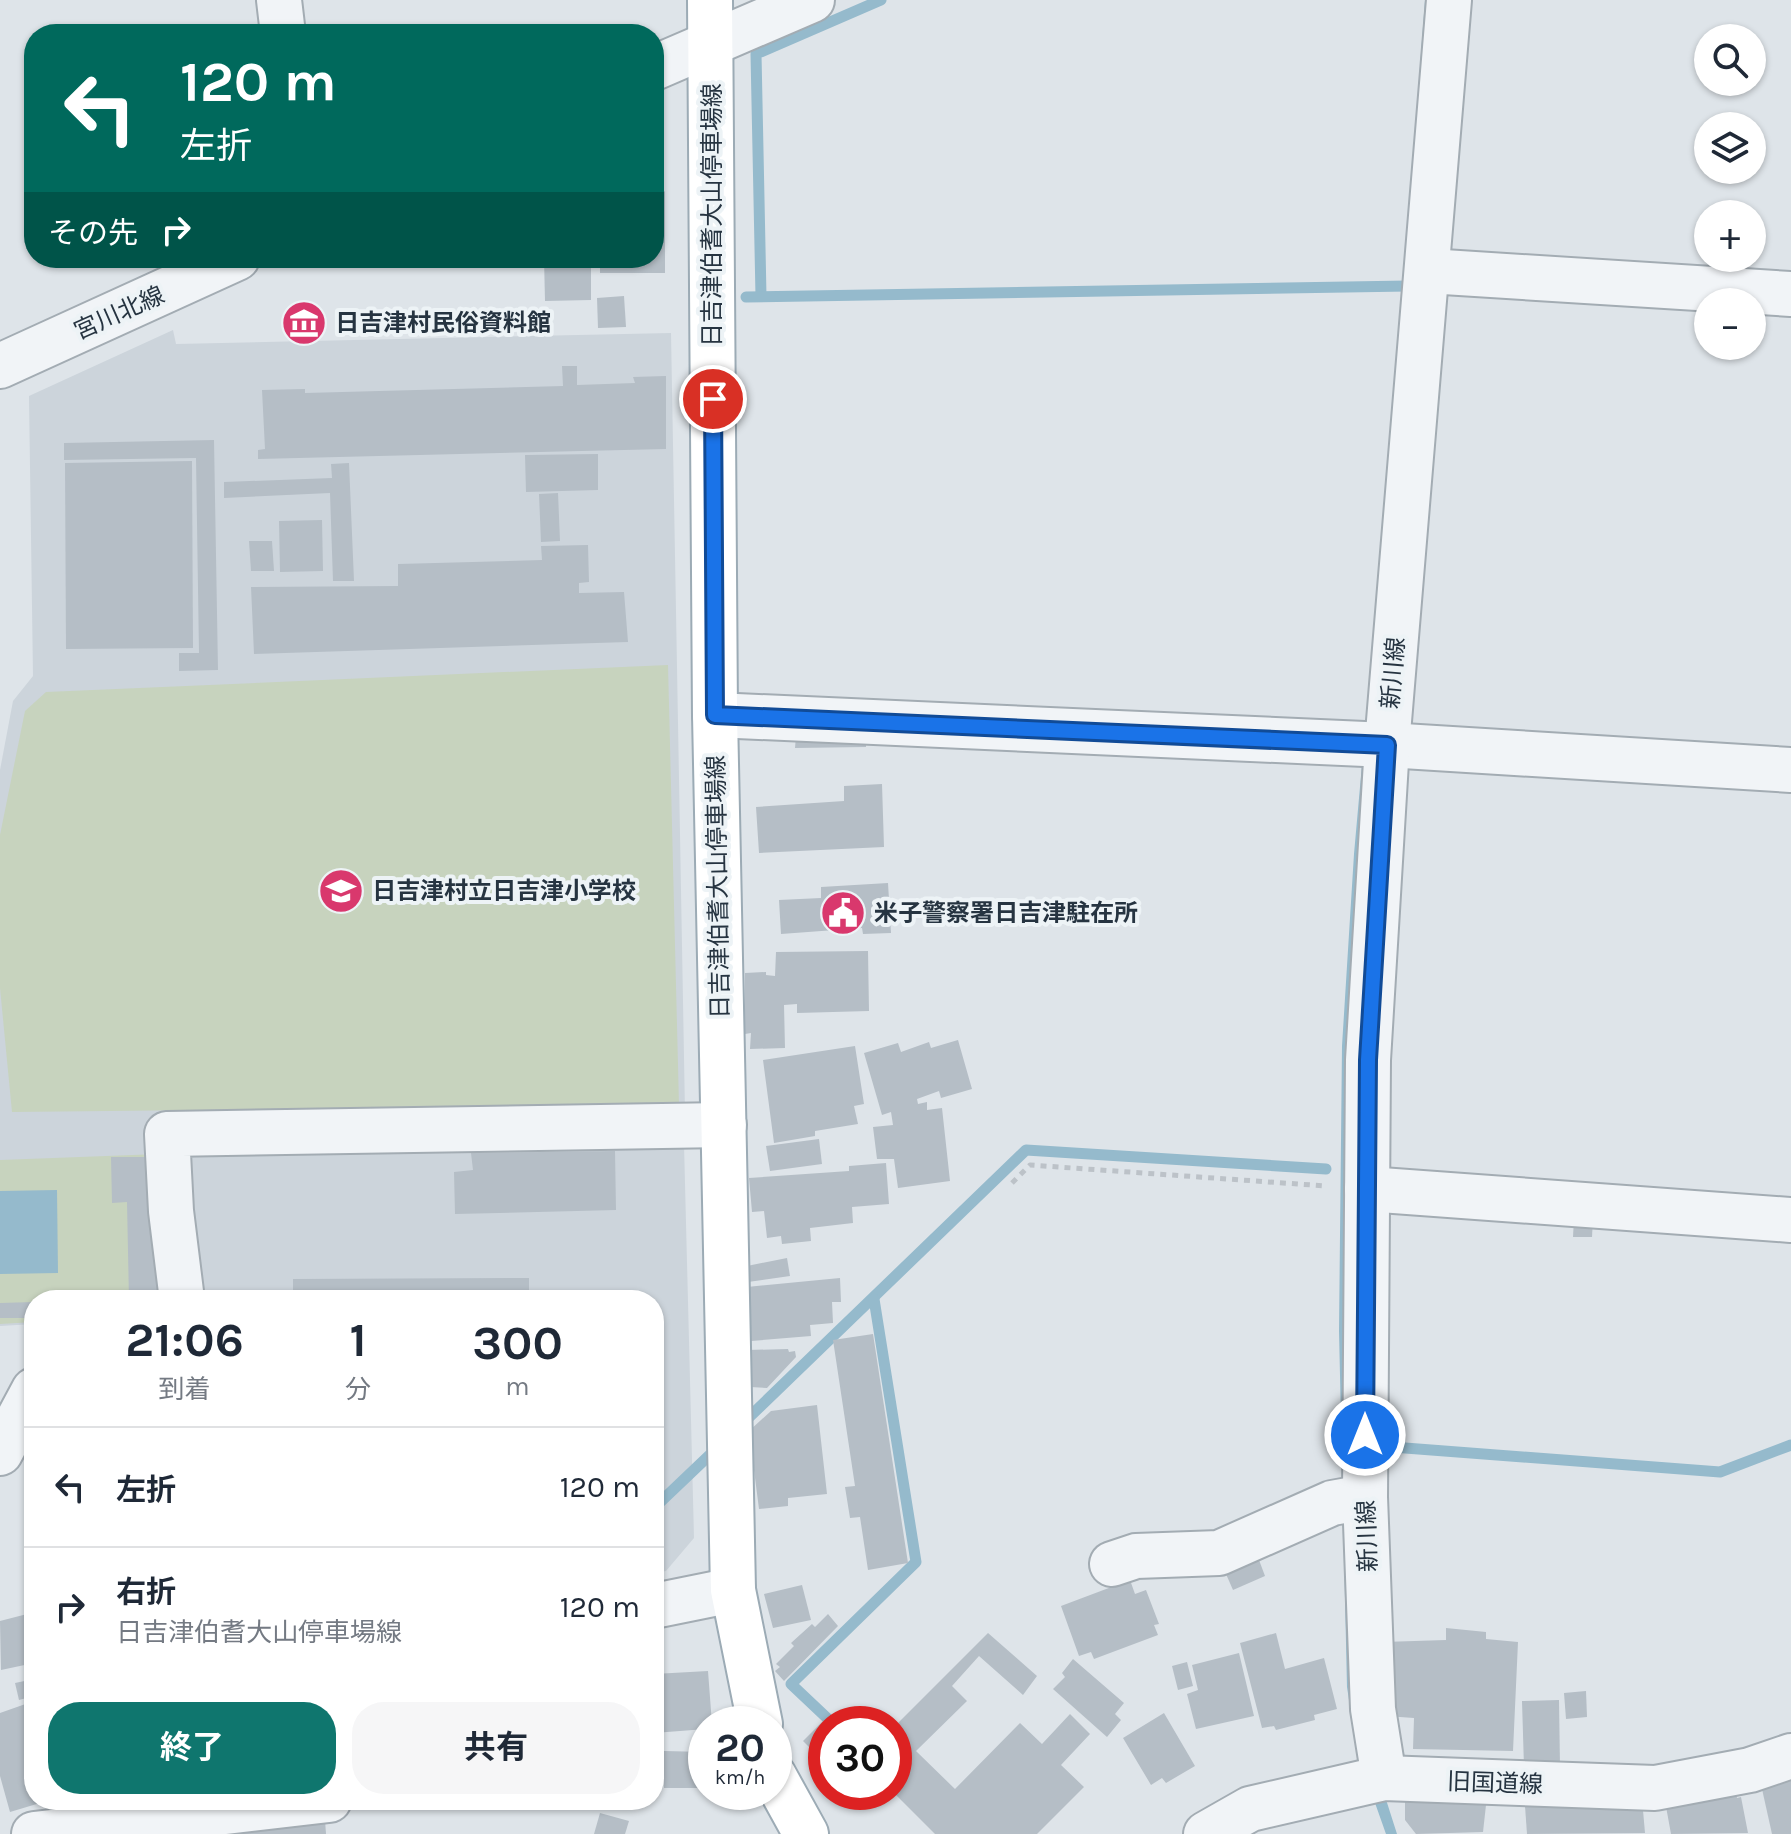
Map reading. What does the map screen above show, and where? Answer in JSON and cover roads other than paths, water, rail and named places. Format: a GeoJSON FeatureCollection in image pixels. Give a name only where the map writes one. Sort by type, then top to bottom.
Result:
{"type":"FeatureCollection","features":[{"type":"Feature","properties":{"kind":"main road","name":"日吉津伯耆大山停車場線"},"geometry":{"type":"LineString","coordinates":[[710,21],[715,715],[733,1590],[756,1706]]}},
{"type":"Feature","properties":{"kind":"main road"},"geometry":{"type":"LineString","coordinates":[[792,1809],[806,1834]]}},
{"type":"Feature","properties":{"kind":"street"},"geometry":{"type":"LineString","coordinates":[[279,0],[282,24]]}},
{"type":"Feature","properties":{"kind":"street"},"geometry":{"type":"LineString","coordinates":[[664,60],[710,21],[812,0]]}},
{"type":"Feature","properties":{"kind":"street","name":"新川線"},"geometry":{"type":"LineString","coordinates":[[1384,1778],[1373,1709],[1365,1497],[1368,1060],[1387,745],[1449,0]]}},
{"type":"Feature","properties":{"kind":"street","name":"宮川北線"},"geometry":{"type":"LineString","coordinates":[[0,366],[215,268]]}},
{"type":"Feature","properties":{"kind":"street"},"geometry":{"type":"LineString","coordinates":[[1428,271],[1791,294]]}},
{"type":"Feature","properties":{"kind":"street"},"geometry":{"type":"LineString","coordinates":[[715,715],[1387,745],[1791,770]]}},
{"type":"Feature","properties":{"kind":"street"},"geometry":{"type":"LineString","coordinates":[[181,1290],[171,1211],[167,1134],[724,1125]]}},
{"type":"Feature","properties":{"kind":"street"},"geometry":{"type":"LineString","coordinates":[[1367,1189],[1791,1220]]}},
{"type":"Feature","properties":{"kind":"street"},"geometry":{"type":"LineString","coordinates":[[0,1453],[24,1409]]}},
{"type":"Feature","properties":{"kind":"street"},"geometry":{"type":"LineString","coordinates":[[1112,1564],[1136,1556],[1219,1553],[1332,1503],[1365,1497]]}},
{"type":"Feature","properties":{"kind":"street"},"geometry":{"type":"LineString","coordinates":[[664,1604],[733,1590]]}},
{"type":"Feature","properties":{"kind":"street","name":"旧国道線"},"geometry":{"type":"LineString","coordinates":[[1206,1834],[1250,1809],[1384,1778],[1655,1788],[1750,1770],[1791,1756]]}},
{"type":"Feature","properties":{"kind":"street"},"geometry":{"type":"LineString","coordinates":[[34,1834],[242,1810]]}},
{"type":"Feature","properties":{"kind":"water"},"geometry":{"type":"Polygon","coordinates":[[[1425,0],[1434,0],[1355,1605],[1368,1743],[1397,1834],[1386,1834],[1357,1752],[1347,1687],[1339,1331],[1342,1046],[1354,854],[1397,373],[1425,0]]]}},
{"type":"Feature","properties":{"kind":"water"},"geometry":{"type":"Polygon","coordinates":[[[57,1190],[58,1273],[0,1274],[0,1191],[57,1190]]]}},
{"type":"Feature","properties":{"kind":"waterway"},"geometry":{"type":"LineString","coordinates":[[761,296],[756,54],[881,0]]}},
{"type":"Feature","properties":{"kind":"waterway"},"geometry":{"type":"LineString","coordinates":[[746,297],[1408,286]]}},
{"type":"Feature","properties":{"kind":"waterway"},"geometry":{"type":"LineString","coordinates":[[741,1425],[1026,1150],[1326,1169]]}},
{"type":"Feature","properties":{"kind":"waterway"},"geometry":{"type":"LineString","coordinates":[[814,1706],[791,1684],[916,1562],[874,1299]]}},
{"type":"Feature","properties":{"kind":"waterway"},"geometry":{"type":"LineString","coordinates":[[1379,1446],[1720,1472],[1791,1445]]}},
{"type":"Feature","properties":{"kind":"waterway"},"geometry":{"type":"LineString","coordinates":[[664,1498],[717,1448]]}},
{"type":"Feature","properties":{"kind":"place","name":"日吉津村民俗資料館"},"geometry":{"type":"Point","coordinates":[304,323]}},
{"type":"Feature","properties":{"kind":"place","name":"日吉津村立日吉津小学校"},"geometry":{"type":"Point","coordinates":[341,891]}},
{"type":"Feature","properties":{"kind":"place","name":"米子警察署日吉津駐在所"},"geometry":{"type":"Point","coordinates":[843,913]}}]}
